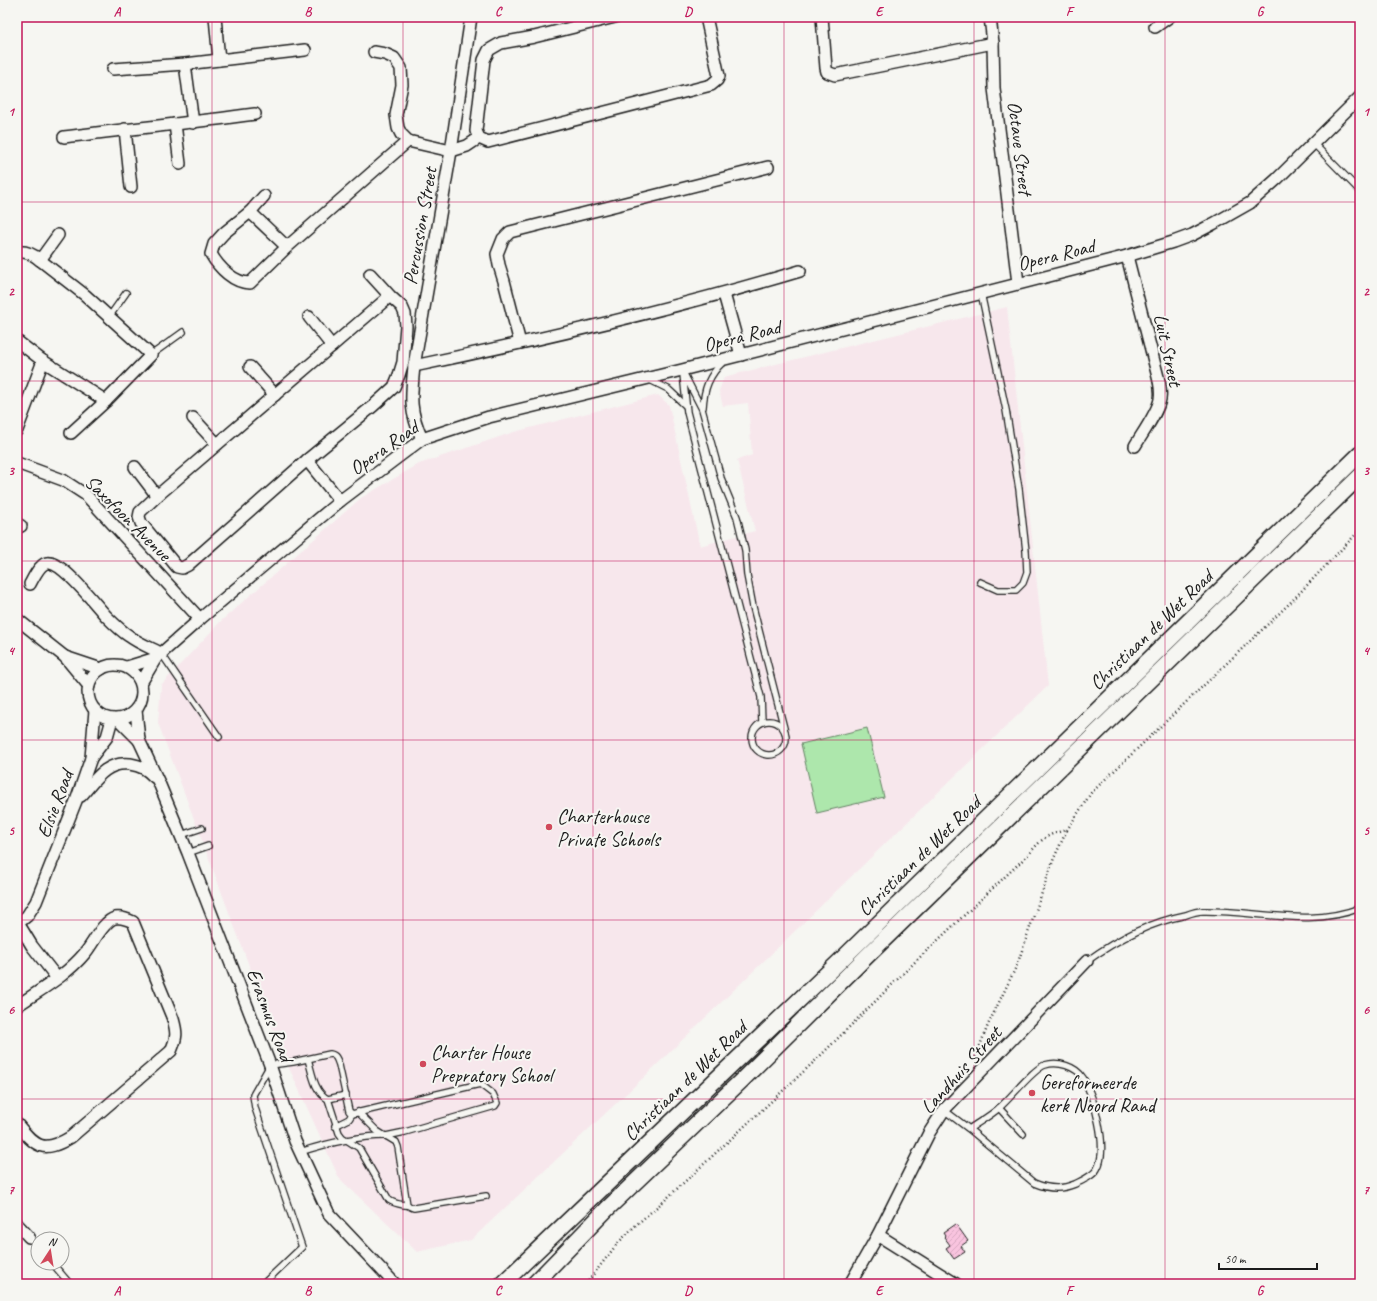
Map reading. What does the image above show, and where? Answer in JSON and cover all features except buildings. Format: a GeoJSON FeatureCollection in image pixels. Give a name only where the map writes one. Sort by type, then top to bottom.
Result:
{"type":"FeatureCollection","features":[{"type":"Feature","properties":{"kind":"main road","name":"Christiaan de Wet Road"},"geometry":{"type":"LineString","coordinates":[[502,1284],[858,943],[1360,454]]}},
{"type":"Feature","properties":{"kind":"main road","name":"Christiaan de Wet Road"},"geometry":{"type":"LineString","coordinates":[[534,1284],[607,1209],[742,1080],[867,956],[1360,476]]}},
{"type":"Feature","properties":{"kind":"street","name":"Percussion Street"},"geometry":{"type":"LineString","coordinates":[[422,439],[412,412],[411,397],[414,366],[451,151],[471,17]]}},
{"type":"Feature","properties":{"kind":"street"},"geometry":{"type":"LineString","coordinates":[[615,17],[501,43],[489,50],[484,60],[476,131],[480,138],[488,142],[711,85],[719,76],[706,17]]}},
{"type":"Feature","properties":{"kind":"street"},"geometry":{"type":"LineString","coordinates":[[822,17],[826,68],[827,72],[835,75],[993,43]]}},
{"type":"Feature","properties":{"kind":"street","name":"Octave Street"},"geometry":{"type":"LineString","coordinates":[[990,17],[993,43],[994,88],[1018,283]]}},
{"type":"Feature","properties":{"kind":"street"},"geometry":{"type":"LineString","coordinates":[[1155,27],[1169,17]]}},
{"type":"Feature","properties":{"kind":"street"},"geometry":{"type":"LineString","coordinates":[[215,23],[219,60]]}},
{"type":"Feature","properties":{"kind":"street"},"geometry":{"type":"LineString","coordinates":[[113,69],[184,64],[305,50]]}},
{"type":"Feature","properties":{"kind":"street"},"geometry":{"type":"LineString","coordinates":[[374,52],[385,54],[394,58],[401,68],[402,85],[396,115],[398,128],[401,134],[408,141],[451,151],[467,146],[480,138]]}},
{"type":"Feature","properties":{"kind":"street"},"geometry":{"type":"LineString","coordinates":[[184,64],[192,123]]}},
{"type":"Feature","properties":{"kind":"street","name":"Opera Road"},"geometry":{"type":"LineString","coordinates":[[141,683],[159,656],[200,619],[340,501],[422,439],[489,417],[726,359],[1127,256],[1173,242],[1192,235],[1250,203],[1277,179],[1360,97]]}},
{"type":"Feature","properties":{"kind":"street"},"geometry":{"type":"LineString","coordinates":[[64,137],[125,129],[192,123],[255,114]]}},
{"type":"Feature","properties":{"kind":"street"},"geometry":{"type":"LineString","coordinates":[[175,124],[180,164]]}},
{"type":"Feature","properties":{"kind":"street"},"geometry":{"type":"LineString","coordinates":[[125,129],[131,187]]}},
{"type":"Feature","properties":{"kind":"street"},"geometry":{"type":"LineString","coordinates":[[264,196],[250,212],[224,233],[214,244],[211,254],[214,260],[233,279],[242,283],[250,283],[287,248],[408,141]]}},
{"type":"Feature","properties":{"kind":"street"},"geometry":{"type":"LineString","coordinates":[[520,343],[499,265],[498,254],[503,239],[510,232],[768,167]]}},
{"type":"Feature","properties":{"kind":"street"},"geometry":{"type":"LineString","coordinates":[[250,212],[287,248]]}},
{"type":"Feature","properties":{"kind":"street"},"geometry":{"type":"LineString","coordinates":[[40,260],[58,236]]}},
{"type":"Feature","properties":{"kind":"street"},"geometry":{"type":"LineString","coordinates":[[17,252],[25,252],[34,255],[85,295],[151,355],[106,401],[71,433]]}},
{"type":"Feature","properties":{"kind":"street","name":"Luit Street"},"geometry":{"type":"LineString","coordinates":[[1127,256],[1160,390],[1158,406],[1135,446]]}},
{"type":"Feature","properties":{"kind":"street"},"geometry":{"type":"LineString","coordinates":[[414,366],[520,343],[724,294],[800,271]]}},
{"type":"Feature","properties":{"kind":"street"},"geometry":{"type":"LineString","coordinates":[[370,274],[402,307],[404,314],[406,326],[403,362],[394,386],[373,406],[307,460],[188,565],[182,568],[177,567],[141,523],[139,517],[140,512],[390,296]]}},
{"type":"Feature","properties":{"kind":"street"},"geometry":{"type":"LineString","coordinates":[[724,294],[740,355]]}},
{"type":"Feature","properties":{"kind":"street"},"geometry":{"type":"LineString","coordinates":[[309,317],[332,346]]}},
{"type":"Feature","properties":{"kind":"street"},"geometry":{"type":"LineString","coordinates":[[17,341],[43,361],[106,401]]}},
{"type":"Feature","properties":{"kind":"street"},"geometry":{"type":"LineString","coordinates":[[17,430],[43,361]]}},
{"type":"Feature","properties":{"kind":"street"},"geometry":{"type":"LineString","coordinates":[[250,367],[275,395]]}},
{"type":"Feature","properties":{"kind":"street"},"geometry":{"type":"LineString","coordinates":[[193,418],[218,444]]}},
{"type":"Feature","properties":{"kind":"street"},"geometry":{"type":"LineString","coordinates":[[307,460],[340,501]]}},
{"type":"Feature","properties":{"kind":"street","name":"Saxofoon Avenue"},"geometry":{"type":"LineString","coordinates":[[17,462],[63,480],[86,495],[200,619]]}},
{"type":"Feature","properties":{"kind":"street"},"geometry":{"type":"LineString","coordinates":[[135,467],[158,496]]}},
{"type":"Feature","properties":{"kind":"street"},"geometry":{"type":"LineString","coordinates":[[30,584],[40,568],[45,564],[54,564],[67,573],[107,617],[129,636],[159,656]]}},
{"type":"Feature","properties":{"kind":"street"},"geometry":{"type":"LineString","coordinates":[[17,619],[65,657],[89,686]]}},
{"type":"Feature","properties":{"kind":"street","name":"Opera Road"},"geometry":{"type":"LineString","coordinates":[[127,667],[159,656]]}},
{"type":"Feature","properties":{"kind":"street"},"geometry":{"type":"LineString","coordinates":[[65,657],[101,669]]}},
{"type":"Feature","properties":{"kind":"street"},"geometry":{"type":"LineString","coordinates":[[112,665],[127,667],[137,675],[141,683],[141,701],[136,710],[129,716],[115,719],[104,717],[91,705],[88,697],[89,686],[91,680],[101,669],[112,665]]}},
{"type":"Feature","properties":{"kind":"street","name":"Elsie Road"},"geometry":{"type":"LineString","coordinates":[[17,924],[27,916],[36,902],[76,801],[91,758],[95,710]]}},
{"type":"Feature","properties":{"kind":"street","name":"Erasmus Road"},"geometry":{"type":"LineString","coordinates":[[136,710],[139,740],[181,835],[270,1065],[295,1141],[329,1214],[396,1284]]}},
{"type":"Feature","properties":{"kind":"street","name":"Erasmus Road"},"geometry":{"type":"LineString","coordinates":[[115,719],[139,740]]}},
{"type":"Feature","properties":{"kind":"street","name":"Elsie Road"},"geometry":{"type":"LineString","coordinates":[[91,758],[107,737],[115,719]]}},
{"type":"Feature","properties":{"kind":"street"},"geometry":{"type":"LineString","coordinates":[[76,801],[100,774],[110,767],[122,763],[139,766],[147,770],[159,783]]}},
{"type":"Feature","properties":{"kind":"street"},"geometry":{"type":"LineString","coordinates":[[17,1006],[74,966],[86,953],[104,926],[114,918],[126,918],[133,922],[177,1031],[176,1040],[171,1051],[71,1137],[61,1143],[52,1147],[42,1146],[31,1140],[17,1124]]}},
{"type":"Feature","properties":{"kind":"street"},"geometry":{"type":"LineString","coordinates":[[17,924],[57,978]]}},
{"type":"Feature","properties":{"kind":"street","name":"Landhuis Street"},"geometry":{"type":"LineString","coordinates":[[850,1284],[878,1235],[929,1133],[944,1110],[1087,961]]}},
{"type":"Feature","properties":{"kind":"street"},"geometry":{"type":"LineString","coordinates":[[17,1224],[29,1237]]}},
{"type":"Feature","properties":{"kind":"street"},"geometry":{"type":"LineString","coordinates":[[878,1235],[956,1284]]}},
{"type":"Feature","properties":{"kind":"lane"},"geometry":{"type":"LineString","coordinates":[[1313,143],[1360,190]]}},
{"type":"Feature","properties":{"kind":"lane"},"geometry":{"type":"LineString","coordinates":[[109,318],[126,293]]}},
{"type":"Feature","properties":{"kind":"lane"},"geometry":{"type":"LineString","coordinates":[[980,582],[998,590],[1016,590],[1023,583],[1027,572],[1019,489],[1006,410],[981,293]]}},
{"type":"Feature","properties":{"kind":"lane"},"geometry":{"type":"LineString","coordinates":[[151,355],[183,332]]}},
{"type":"Feature","properties":{"kind":"lane"},"geometry":{"type":"LineString","coordinates":[[702,409],[704,393],[708,380],[726,359]]}},
{"type":"Feature","properties":{"kind":"lane"},"geometry":{"type":"LineString","coordinates":[[682,370],[686,406],[761,697],[762,722]]}},
{"type":"Feature","properties":{"kind":"lane"},"geometry":{"type":"LineString","coordinates":[[682,370],[702,409],[721,478],[737,517],[746,550],[747,575],[753,607],[785,732],[786,738],[785,743],[778,752],[772,754],[762,753],[754,745],[752,740],[754,730],[762,722],[773,721],[782,727],[785,732]]}},
{"type":"Feature","properties":{"kind":"lane"},"geometry":{"type":"LineString","coordinates":[[646,379],[668,389],[686,406]]}},
{"type":"Feature","properties":{"kind":"lane"},"geometry":{"type":"LineString","coordinates":[[159,656],[219,737]]}},
{"type":"Feature","properties":{"kind":"lane"},"geometry":{"type":"LineString","coordinates":[[181,835],[202,828]]}},
{"type":"Feature","properties":{"kind":"lane"},"geometry":{"type":"LineString","coordinates":[[188,853],[208,846]]}},
{"type":"Feature","properties":{"kind":"lane"},"geometry":{"type":"LineString","coordinates":[[1087,961],[1102,950],[1137,932],[1167,919],[1202,911],[1303,918],[1352,912],[1360,908]]}},
{"type":"Feature","properties":{"kind":"lane"},"geometry":{"type":"LineString","coordinates":[[263,1284],[302,1247],[254,1108],[253,1095],[270,1065],[330,1054],[334,1055],[337,1059],[349,1111],[352,1114]]}},
{"type":"Feature","properties":{"kind":"lane"},"geometry":{"type":"LineString","coordinates":[[308,1059],[316,1085],[323,1097],[328,1099],[346,1095]]}},
{"type":"Feature","properties":{"kind":"lane"},"geometry":{"type":"LineString","coordinates":[[944,1110],[1034,1183],[1045,1188],[1070,1186],[1086,1179],[1097,1170],[1101,1159],[1102,1141],[1095,1108],[1082,1077],[1068,1066],[1056,1063],[1039,1067],[999,1108],[969,1129]]}},
{"type":"Feature","properties":{"kind":"lane"},"geometry":{"type":"LineString","coordinates":[[300,1152],[346,1140],[368,1136],[386,1136],[405,1132],[490,1108],[495,1106],[497,1103],[496,1098],[488,1089],[480,1084],[358,1112],[352,1114],[349,1118],[335,1126]]}},
{"type":"Feature","properties":{"kind":"lane"},"geometry":{"type":"LineString","coordinates":[[328,1099],[335,1126],[342,1137],[359,1148],[389,1200],[398,1204],[407,1204]]}},
{"type":"Feature","properties":{"kind":"lane"},"geometry":{"type":"LineString","coordinates":[[999,1108],[1023,1134]]}},
{"type":"Feature","properties":{"kind":"lane"},"geometry":{"type":"LineString","coordinates":[[358,1112],[377,1131],[396,1142],[407,1204],[410,1208],[486,1196]]}},
{"type":"Feature","properties":{"kind":"lane"},"geometry":{"type":"LineString","coordinates":[[59,1271],[70,1284]]}},
{"type":"Feature","properties":{"kind":"path"},"geometry":{"type":"LineString","coordinates":[[972,1066],[988,1025],[1017,965],[1054,858],[1067,830],[1091,793],[1289,604],[1360,530]]}},
{"type":"Feature","properties":{"kind":"path"},"geometry":{"type":"LineString","coordinates":[[586,1284],[617,1244],[636,1225],[816,1060],[918,959],[1030,853],[1042,839],[1056,832],[1067,830]]}},
{"type":"Feature","properties":{"kind":"shaded area","name":"Charterhouse Private Schools"},"geometry":{"type":"Polygon","coordinates":[[[1007,307],[1048,686],[643,1078],[471,1240],[417,1252],[339,1178],[280,1048],[158,723],[161,685],[221,621],[361,498],[419,464],[514,432],[658,395],[669,405],[700,546],[755,531],[737,460],[752,455],[748,403],[723,406],[719,391],[724,377],[1007,307]]]}},
{"type":"Feature","properties":{"kind":"green space"},"geometry":{"type":"Polygon","coordinates":[[[867,728],[884,797],[817,813],[801,744],[867,728]]]}},
{"type":"Feature","properties":{"kind":"place","name":"Charterhouse Private Schools"},"geometry":{"type":"Point","coordinates":[549,827]}},
{"type":"Feature","properties":{"kind":"place","name":"Charter House Prepratory School"},"geometry":{"type":"Point","coordinates":[423,1064]}},
{"type":"Feature","properties":{"kind":"place","name":"Gereformeerde kerk Noord Rand"},"geometry":{"type":"Point","coordinates":[1032,1093]}}]}
